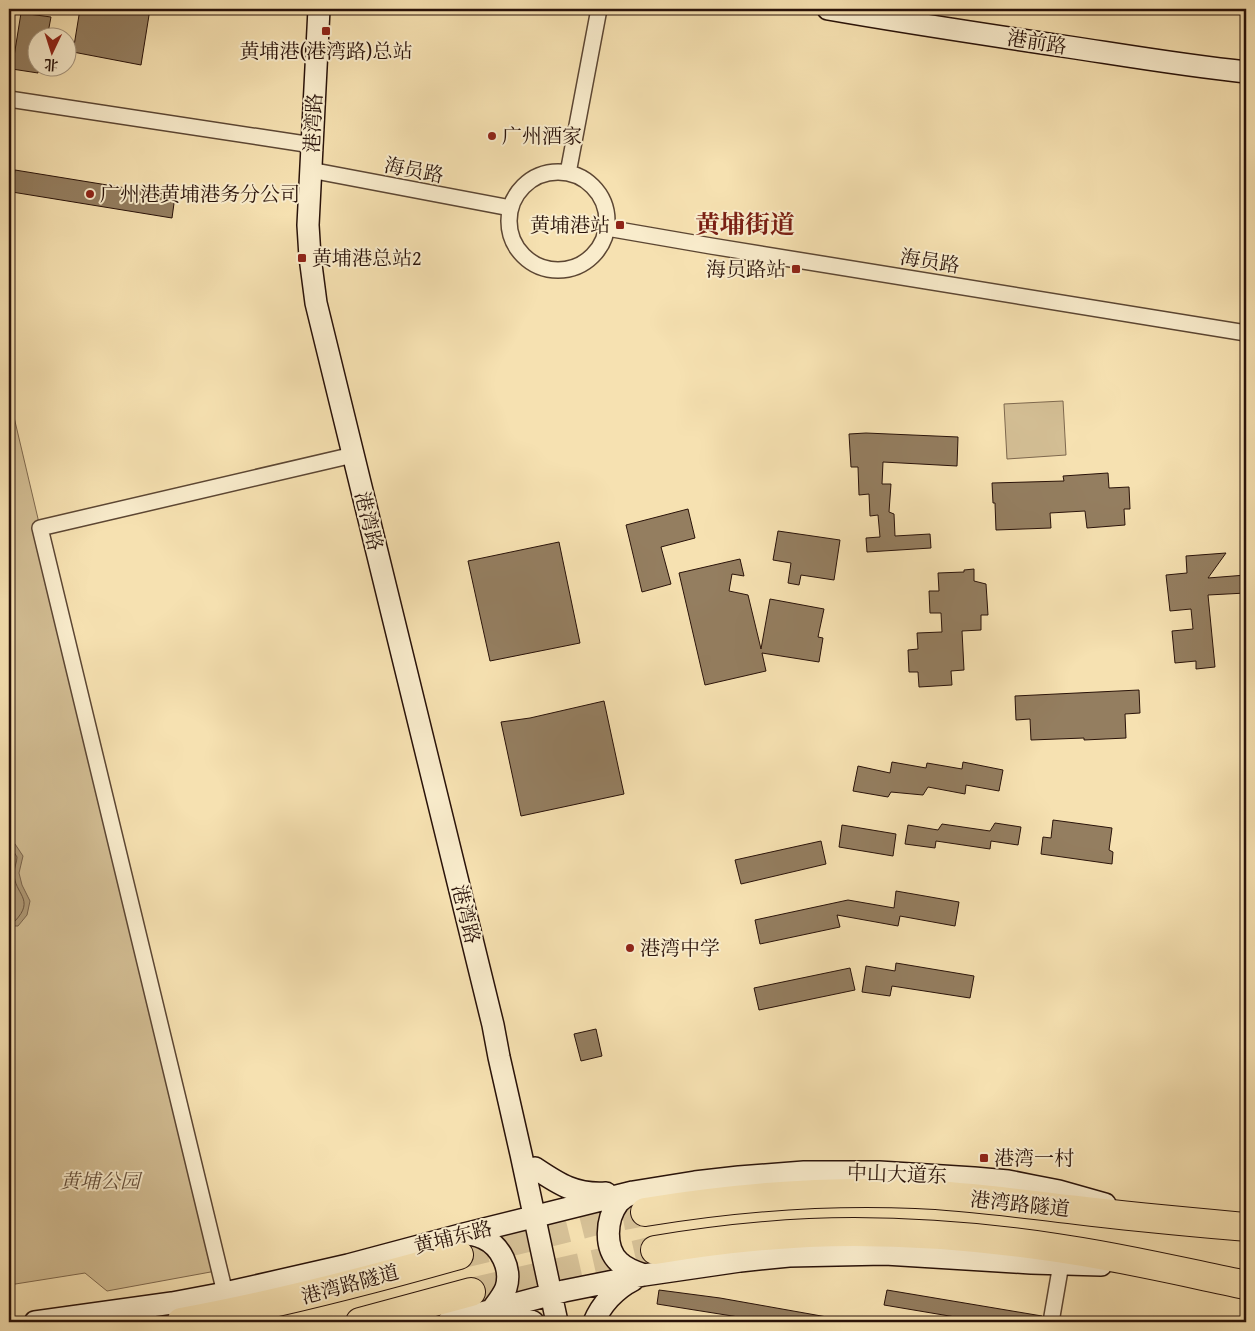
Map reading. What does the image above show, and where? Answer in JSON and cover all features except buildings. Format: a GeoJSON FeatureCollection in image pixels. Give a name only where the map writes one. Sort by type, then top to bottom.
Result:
{"type":"FeatureCollection","features":[{"type":"Feature","properties":{"kind":"highway","name":"港湾路隧道"},"geometry":{"type":"LineString","coordinates":[[639,1202],[694,1204],[775,1195],[917,1194],[1246,1227]]}},
{"type":"Feature","properties":{"kind":"highway","name":"港湾路隧道"},"geometry":{"type":"LineString","coordinates":[[655,1250],[705,1242],[764,1236],[853,1232],[902,1233],[954,1236],[1050,1246],[1151,1266]]}},
{"type":"Feature","properties":{"kind":"highway","name":"港湾路隧道"},"geometry":{"type":"LineString","coordinates":[[181,1322],[285,1301],[361,1282],[462,1244]]}},
{"type":"Feature","properties":{"kind":"highway"},"geometry":{"type":"LineString","coordinates":[[1151,1266],[1246,1285]]}},
{"type":"Feature","properties":{"kind":"highway","name":"港湾路隧道"},"geometry":{"type":"LineString","coordinates":[[360,1322],[478,1306]]}},
{"type":"Feature","properties":{"kind":"street","name":"港湾路"},"geometry":{"type":"LineString","coordinates":[[319,9],[308,225],[316,304],[494,1025],[499,1056],[541,1216],[557,1293],[558,1322]]}},
{"type":"Feature","properties":{"kind":"street"},"geometry":{"type":"LineString","coordinates":[[568,173],[599,9]]}},
{"type":"Feature","properties":{"kind":"street","name":"港前路"},"geometry":{"type":"LineString","coordinates":[[828,9],[1132,57],[1246,72]]}},
{"type":"Feature","properties":{"kind":"street"},"geometry":{"type":"LineString","coordinates":[[9,99],[312,145]]}},
{"type":"Feature","properties":{"kind":"street","name":"海员路"},"geometry":{"type":"LineString","coordinates":[[310,170],[510,208]]}},
{"type":"Feature","properties":{"kind":"street"},"geometry":{"type":"LineString","coordinates":[[547,172],[568,173],[580,176],[593,186],[602,199],[607,214],[607,228],[600,246],[590,258],[576,266],[561,270],[544,268],[530,261],[518,250],[510,235],[508,219],[510,208],[519,189],[532,178],[547,172]]}},
{"type":"Feature","properties":{"kind":"street","name":"海员路"},"geometry":{"type":"LineString","coordinates":[[607,228],[1246,333]]}},
{"type":"Feature","properties":{"kind":"street"},"geometry":{"type":"LineString","coordinates":[[225,1293],[40,528],[353,455]]}},
{"type":"Feature","properties":{"kind":"street","name":"港湾路"},"geometry":{"type":"LineString","coordinates":[[494,1025],[507,1058],[535,1168],[541,1216]]}},
{"type":"Feature","properties":{"kind":"street"},"geometry":{"type":"LineString","coordinates":[[535,1168],[551,1179],[578,1192],[602,1194],[639,1202]]}},
{"type":"Feature","properties":{"kind":"street"},"geometry":{"type":"LineString","coordinates":[[639,1202],[623,1198],[614,1209],[609,1241],[611,1252],[618,1262],[626,1268],[644,1275]]}},
{"type":"Feature","properties":{"kind":"street"},"geometry":{"type":"LineString","coordinates":[[541,1216],[639,1202]]}},
{"type":"Feature","properties":{"kind":"street","name":"黄埔东路"},"geometry":{"type":"LineString","coordinates":[[36,1322],[172,1303],[348,1265],[462,1244],[541,1216]]}},
{"type":"Feature","properties":{"kind":"street"},"geometry":{"type":"LineString","coordinates":[[448,1322],[504,1294],[507,1286],[506,1263],[492,1243],[477,1235],[462,1244]]}},
{"type":"Feature","properties":{"kind":"street"},"geometry":{"type":"LineString","coordinates":[[478,1306],[557,1293],[644,1275],[789,1256],[885,1254],[1062,1264],[1151,1266]]}},
{"type":"Feature","properties":{"kind":"street"},"geometry":{"type":"LineString","coordinates":[[1051,1322],[1062,1264]]}},
{"type":"Feature","properties":{"kind":"street"},"geometry":{"type":"LineString","coordinates":[[594,1322],[601,1308],[620,1288],[644,1275]]}},
{"type":"Feature","properties":{"kind":"street","name":"港湾路"},"geometry":{"type":"LineString","coordinates":[[557,1293],[572,1322]]}},
{"type":"Feature","properties":{"kind":"street"},"geometry":{"type":"LineString","coordinates":[[478,1306],[533,1322]]}},
{"type":"Feature","properties":{"kind":"green space","name":"黄埔公园"},"geometry":{"type":"Polygon","coordinates":[[[9,396],[216,1271],[107,1291],[85,1273],[9,1285],[9,396]]]}},
{"type":"Feature","properties":{"kind":"green space"},"geometry":{"type":"Polygon","coordinates":[[[1063,401],[1066,455],[1007,459],[1004,404],[1063,401]]]}},
{"type":"Feature","properties":{"kind":"water"},"geometry":{"type":"Polygon","coordinates":[[[9,837],[23,856],[19,873],[22,885],[30,901],[27,915],[18,926],[9,926],[9,837]]]}},
{"type":"Feature","properties":{"kind":"tunnel"},"geometry":{"type":"LineString","coordinates":[[459,1255],[593,1222],[645,1212]]}},
{"type":"Feature","properties":{"kind":"tunnel"},"geometry":{"type":"LineString","coordinates":[[471,1292],[655,1250]]}},
{"type":"Feature","properties":{"kind":"place","name":"黄埔港(港湾路)总站"},"geometry":{"type":"Point","coordinates":[326,31]}},
{"type":"Feature","properties":{"kind":"place","name":"广州酒家"},"geometry":{"type":"Point","coordinates":[492,136]}},
{"type":"Feature","properties":{"kind":"place","name":"广州港黄埔港务分公司"},"geometry":{"type":"Point","coordinates":[90,194]}},
{"type":"Feature","properties":{"kind":"place","name":"黄埔港站"},"geometry":{"type":"Point","coordinates":[620,225]}},
{"type":"Feature","properties":{"kind":"place","name":"黄埔港总站2"},"geometry":{"type":"Point","coordinates":[302,258]}},
{"type":"Feature","properties":{"kind":"place","name":"海员路站"},"geometry":{"type":"Point","coordinates":[796,269]}},
{"type":"Feature","properties":{"kind":"place","name":"港湾中学"},"geometry":{"type":"Point","coordinates":[630,948]}},
{"type":"Feature","properties":{"kind":"place","name":"港湾一村"},"geometry":{"type":"Point","coordinates":[984,1158]}},
{"type":"Feature","properties":{"kind":"district","name":"黄埔街道"},"geometry":{"type":"Point","coordinates":[745,224]}}]}
